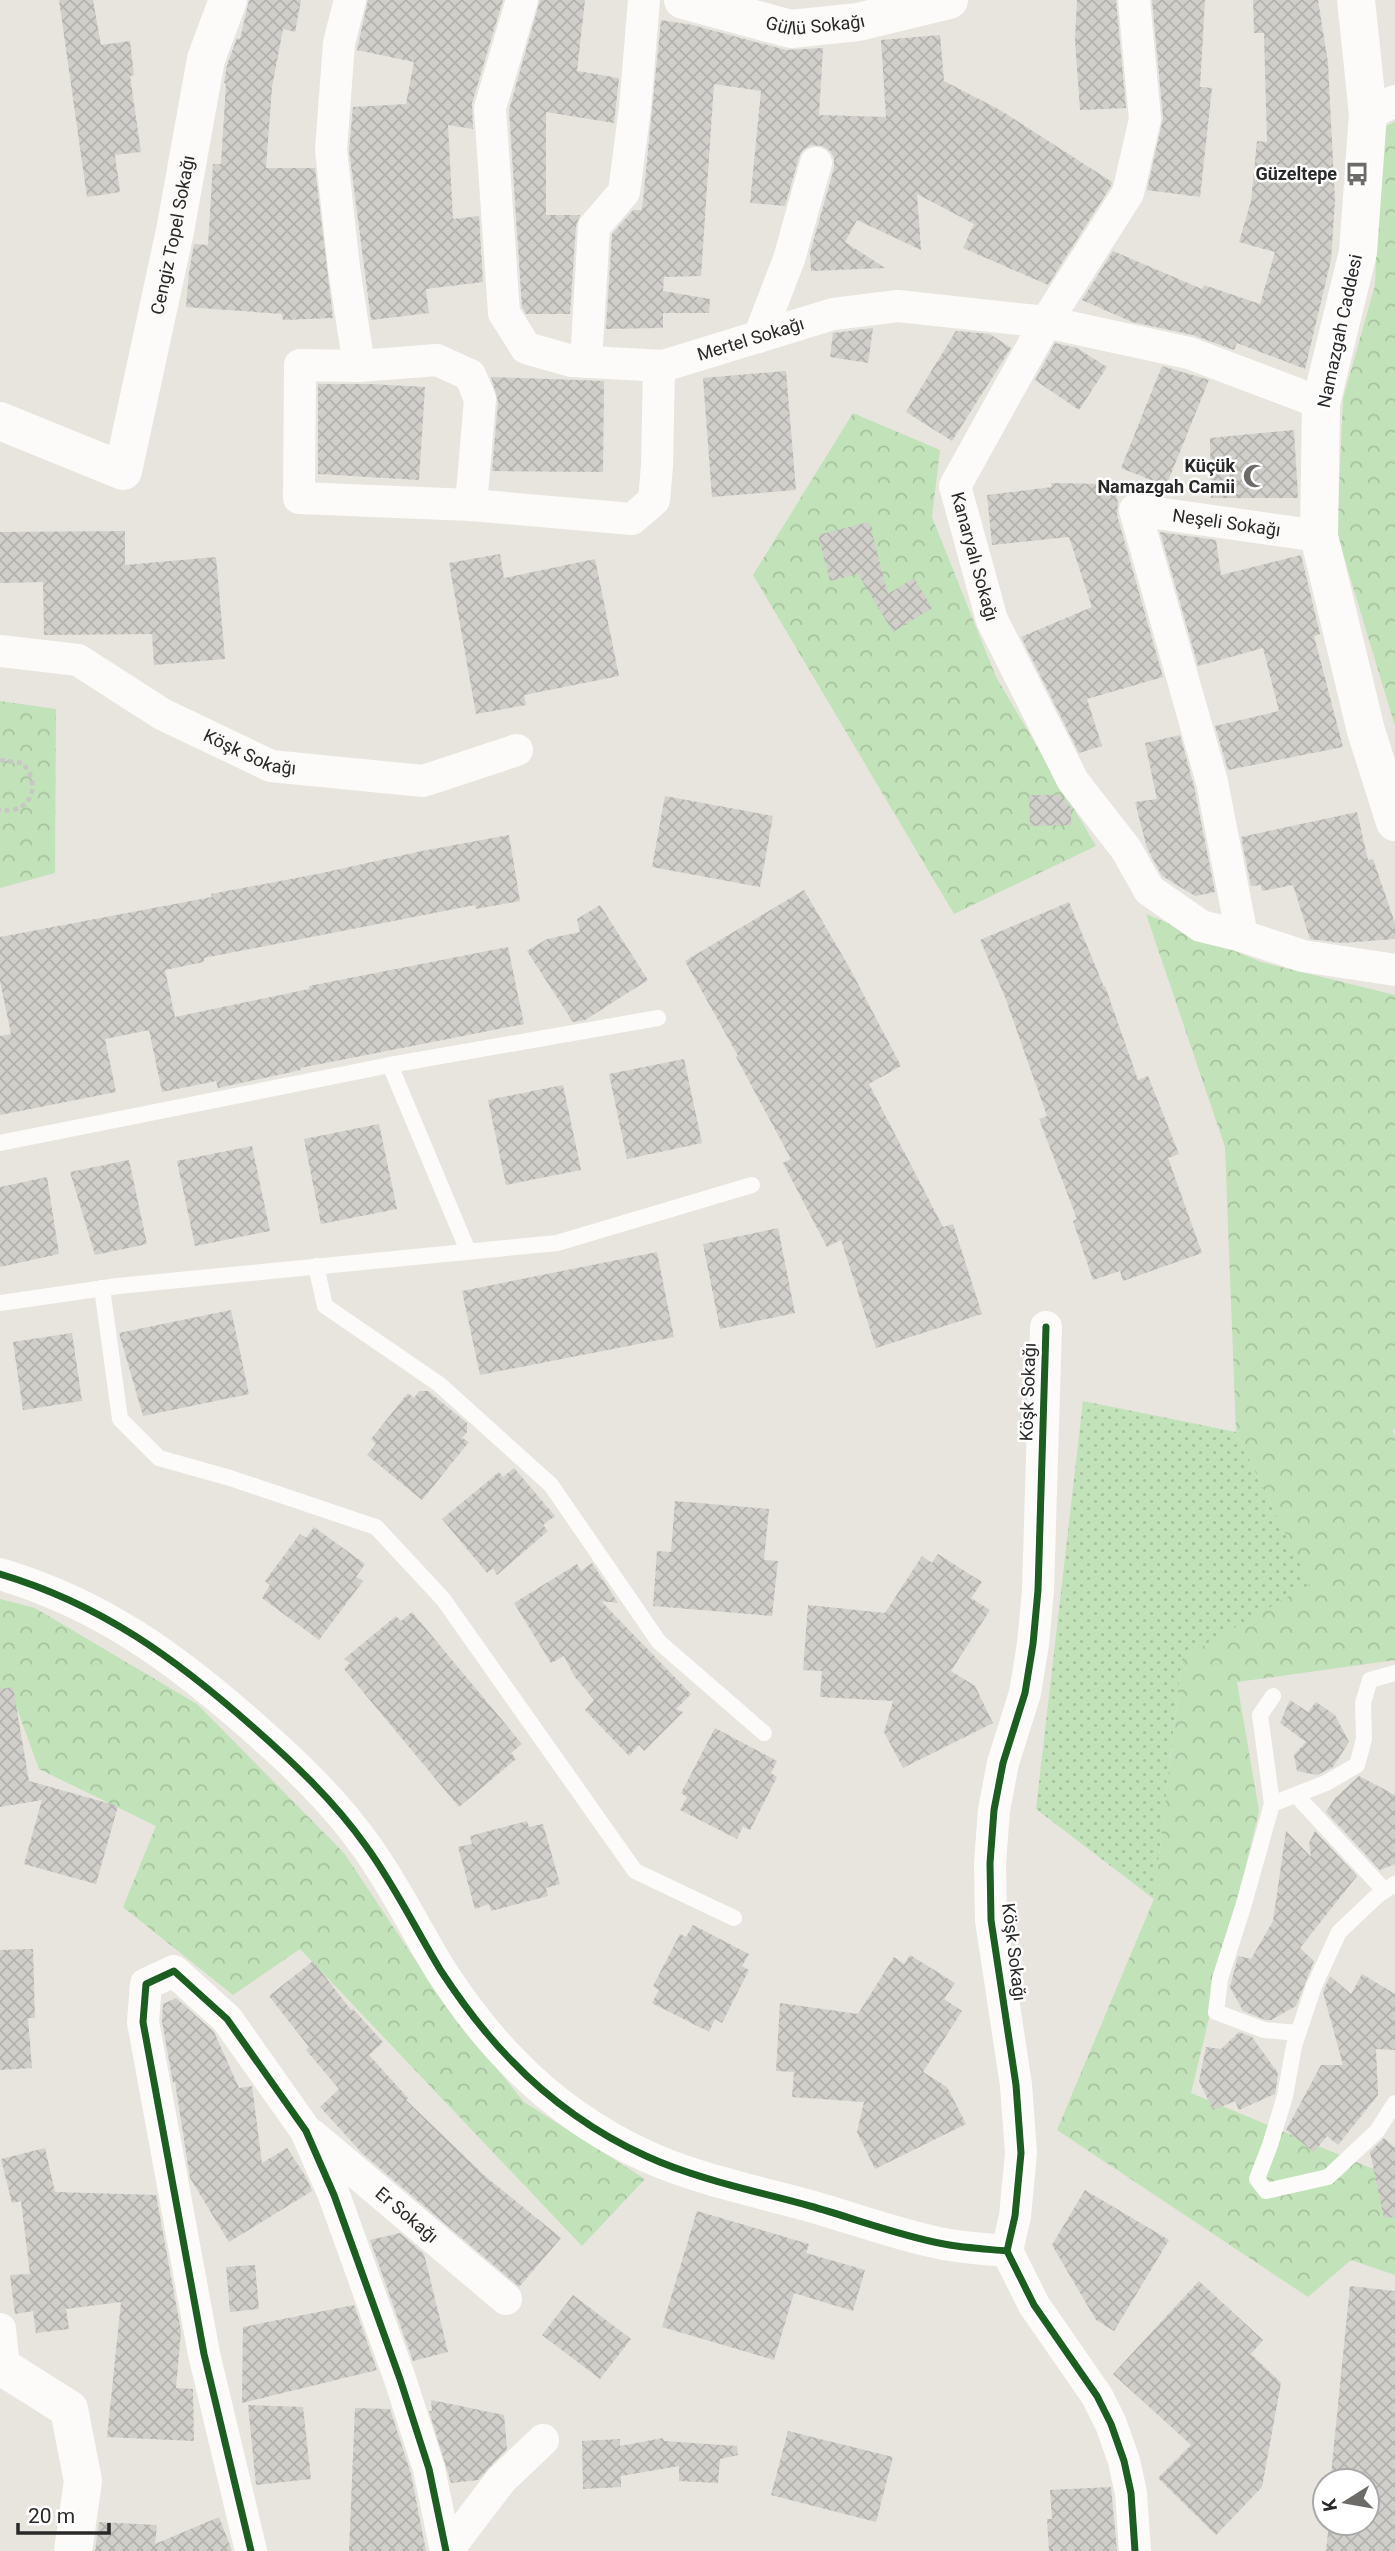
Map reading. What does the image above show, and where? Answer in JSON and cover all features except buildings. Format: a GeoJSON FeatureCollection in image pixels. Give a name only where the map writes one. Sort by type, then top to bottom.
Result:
{"type":"FeatureCollection","features":[{"type":"Feature","properties":{"kind":"street","name":"Cengiz Topel Sokağı"},"geometry":{"type":"LineString","coordinates":[[0,421],[123,471],[175,231],[206,60],[228,0]]}},
{"type":"Feature","properties":{"kind":"street"},"geometry":{"type":"LineString","coordinates":[[350,0],[339,43],[331,150],[344,268],[359,366]]}},
{"type":"Feature","properties":{"kind":"street","name":"Mertel Sokağı"},"geometry":{"type":"LineString","coordinates":[[522,0],[490,108],[504,313],[526,348],[572,361],[659,366],[833,314],[898,306],[1046,322],[1189,353],[1321,402]]}},
{"type":"Feature","properties":{"kind":"street"},"geometry":{"type":"LineString","coordinates":[[586,362],[594,227],[624,192],[635,108],[644,0]]}},
{"type":"Feature","properties":{"kind":"street","name":"Güllü Sokağı"},"geometry":{"type":"LineString","coordinates":[[683,0],[791,29],[874,9],[949,0]]}},
{"type":"Feature","properties":{"kind":"street","name":"Kanaryalı Sokağı"},"geometry":{"type":"LineString","coordinates":[[1134,0],[1145,120],[1128,193],[1046,322],[955,486],[992,620],[1073,781],[1126,849],[1149,890],[1201,926],[1303,956],[1395,970]]}},
{"type":"Feature","properties":{"kind":"street","name":"Namazgah Caddesi"},"geometry":{"type":"LineString","coordinates":[[1356,0],[1381,107],[1358,252],[1321,402],[1319,536],[1366,731],[1395,822]]}},
{"type":"Feature","properties":{"kind":"street"},"geometry":{"type":"LineString","coordinates":[[759,337],[789,260],[816,163]]}},
{"type":"Feature","properties":{"kind":"street"},"geometry":{"type":"LineString","coordinates":[[471,505],[480,399],[470,375],[437,360],[359,366],[300,365],[299,498],[471,505],[632,519],[654,500],[659,366]]}},
{"type":"Feature","properties":{"kind":"street","name":"Neşeli Sokağı"},"geometry":{"type":"LineString","coordinates":[[1242,936],[1212,782],[1135,510],[1319,536]]}},
{"type":"Feature","properties":{"kind":"street","name":"Köşk Sokağı"},"geometry":{"type":"LineString","coordinates":[[0,651],[78,660],[162,714],[271,766],[423,781],[517,750]]}},
{"type":"Feature","properties":{"kind":"street","name":"Köşk Sokağı"},"geometry":{"type":"LineString","coordinates":[[1007,2252],[1015,2216],[1021,2153],[1016,2085],[992,1920],[990,1863],[994,1810],[1003,1763],[1025,1693],[1035,1630],[1046,1327]]}},
{"type":"Feature","properties":{"kind":"street"},"geometry":{"type":"LineString","coordinates":[[0,1574],[27,1582],[93,1610],[148,1642],[212,1691],[291,1761],[331,1802],[366,1845],[442,1971],[474,2018],[513,2063],[563,2106],[606,2135],[648,2157],[699,2175],[943,2244],[1007,2252],[1034,2305],[1097,2396],[1111,2424],[1124,2461],[1131,2493],[1135,2551]]}},
{"type":"Feature","properties":{"kind":"street"},"geometry":{"type":"LineString","coordinates":[[251,2551],[204,2354],[144,2022],[146,1984],[174,1971],[227,2019],[306,2131],[334,2195],[400,2379],[429,2469],[447,2551]]}},
{"type":"Feature","properties":{"kind":"street","name":"Er Sokağı"},"geometry":{"type":"LineString","coordinates":[[306,2131],[506,2299]]}},
{"type":"Feature","properties":{"kind":"street"},"geometry":{"type":"LineString","coordinates":[[0,2329],[2,2368],[69,2409],[83,2481],[73,2551]]}},
{"type":"Feature","properties":{"kind":"street"},"geometry":{"type":"LineString","coordinates":[[447,2551],[501,2480],[543,2440]]}},
{"type":"Feature","properties":{"kind":"lane"},"geometry":{"type":"LineString","coordinates":[[0,1143],[390,1065],[658,1018]]}},
{"type":"Feature","properties":{"kind":"lane"},"geometry":{"type":"LineString","coordinates":[[390,1065],[468,1251]]}},
{"type":"Feature","properties":{"kind":"lane"},"geometry":{"type":"LineString","coordinates":[[0,1303],[102,1288],[558,1243],[752,1185]]}},
{"type":"Feature","properties":{"kind":"lane"},"geometry":{"type":"LineString","coordinates":[[316,1266],[325,1306],[439,1384],[551,1485],[659,1642],[764,1732]]}},
{"type":"Feature","properties":{"kind":"lane"},"geometry":{"type":"LineString","coordinates":[[102,1288],[120,1419],[159,1458],[230,1478],[376,1527],[443,1599],[635,1871],[734,1918]]}},
{"type":"Feature","properties":{"kind":"lane"},"geometry":{"type":"LineString","coordinates":[[1272,1804],[1326,1783],[1357,1765],[1364,1739],[1363,1703],[1370,1680],[1395,1673]]}},
{"type":"Feature","properties":{"kind":"lane"},"geometry":{"type":"LineString","coordinates":[[1273,1696],[1260,1715],[1272,1804],[1220,1979],[1216,2012],[1264,2031],[1298,2033]]}},
{"type":"Feature","properties":{"kind":"lane"},"geometry":{"type":"LineString","coordinates":[[1296,1795],[1390,1887],[1339,1932],[1314,1986],[1298,2033],[1285,2096],[1257,2179],[1266,2191],[1328,2177],[1377,2131],[1395,2103]]}},
{"type":"Feature","properties":{"kind":"path"},"geometry":{"type":"LineString","coordinates":[[0,760],[22,763],[33,780],[33,792],[29,800],[12,811],[0,810]]}},
{"type":"Feature","properties":{"kind":"green space"},"geometry":{"type":"Polygon","coordinates":[[[1395,122],[1395,726],[1337,534],[1343,399],[1375,285],[1381,128],[1395,122]]]}},
{"type":"Feature","properties":{"kind":"green space"},"geometry":{"type":"Polygon","coordinates":[[[853,413],[940,450],[932,517],[996,677],[1096,846],[954,914],[753,575],[853,413]]]}},
{"type":"Feature","properties":{"kind":"green space"},"geometry":{"type":"Polygon","coordinates":[[[0,701],[56,709],[55,873],[0,888],[0,701]]]}},
{"type":"Feature","properties":{"kind":"green space"},"geometry":{"type":"Polygon","coordinates":[[[1146,914],[1261,962],[1395,995],[1395,1660],[1237,1682],[1259,1811],[1191,2093],[1395,2178],[1395,2275],[1351,2260],[1308,2297],[1057,2130],[1154,1899],[1182,1658],[1310,1584],[1236,1432],[1225,1147],[1146,914]]]}},
{"type":"Feature","properties":{"kind":"green space"},"geometry":{"type":"Polygon","coordinates":[[[1083,1401],[1236,1432],[1311,1585],[1182,1658],[1154,1899],[1036,1809],[1083,1401]]]}},
{"type":"Feature","properties":{"kind":"green space"},"geometry":{"type":"Polygon","coordinates":[[[0,1599],[35,1608],[197,1704],[344,1853],[446,2006],[524,2102],[645,2179],[582,2246],[300,1949],[233,1995],[123,1907],[156,1826],[39,1769],[16,1706],[0,1711],[0,1599]]]}},
{"type":"Feature","properties":{"kind":"cycle path"},"geometry":{"type":"LineString","coordinates":[[1046,1327],[1038,1590],[1033,1644],[1025,1693],[1003,1763],[994,1810],[990,1863],[991,1920],[1016,2085],[1021,2153],[1015,2216],[1007,2251],[1034,2305],[1097,2396],[1111,2424],[1124,2461],[1131,2493],[1135,2551]]}},
{"type":"Feature","properties":{"kind":"cycle path"},"geometry":{"type":"LineString","coordinates":[[0,1574],[71,1601],[135,1636],[195,1678],[283,1754],[354,1829],[396,1892],[441,1971],[483,2029],[542,2089],[592,2127],[646,2156],[705,2178],[927,2241],[1007,2251]]}},
{"type":"Feature","properties":{"kind":"cycle path"},"geometry":{"type":"LineString","coordinates":[[251,2551],[204,2354],[143,2022],[146,1984],[174,1971],[227,2019],[306,2131],[334,2195],[400,2379],[429,2469],[446,2551]]}},
{"type":"Feature","properties":{"kind":"place","name":"Güzeltepe"},"geometry":{"type":"Point","coordinates":[1357,174]}},
{"type":"Feature","properties":{"kind":"place","name":"Küçük Namazgah Camii"},"geometry":{"type":"Point","coordinates":[1255,476]}}]}
